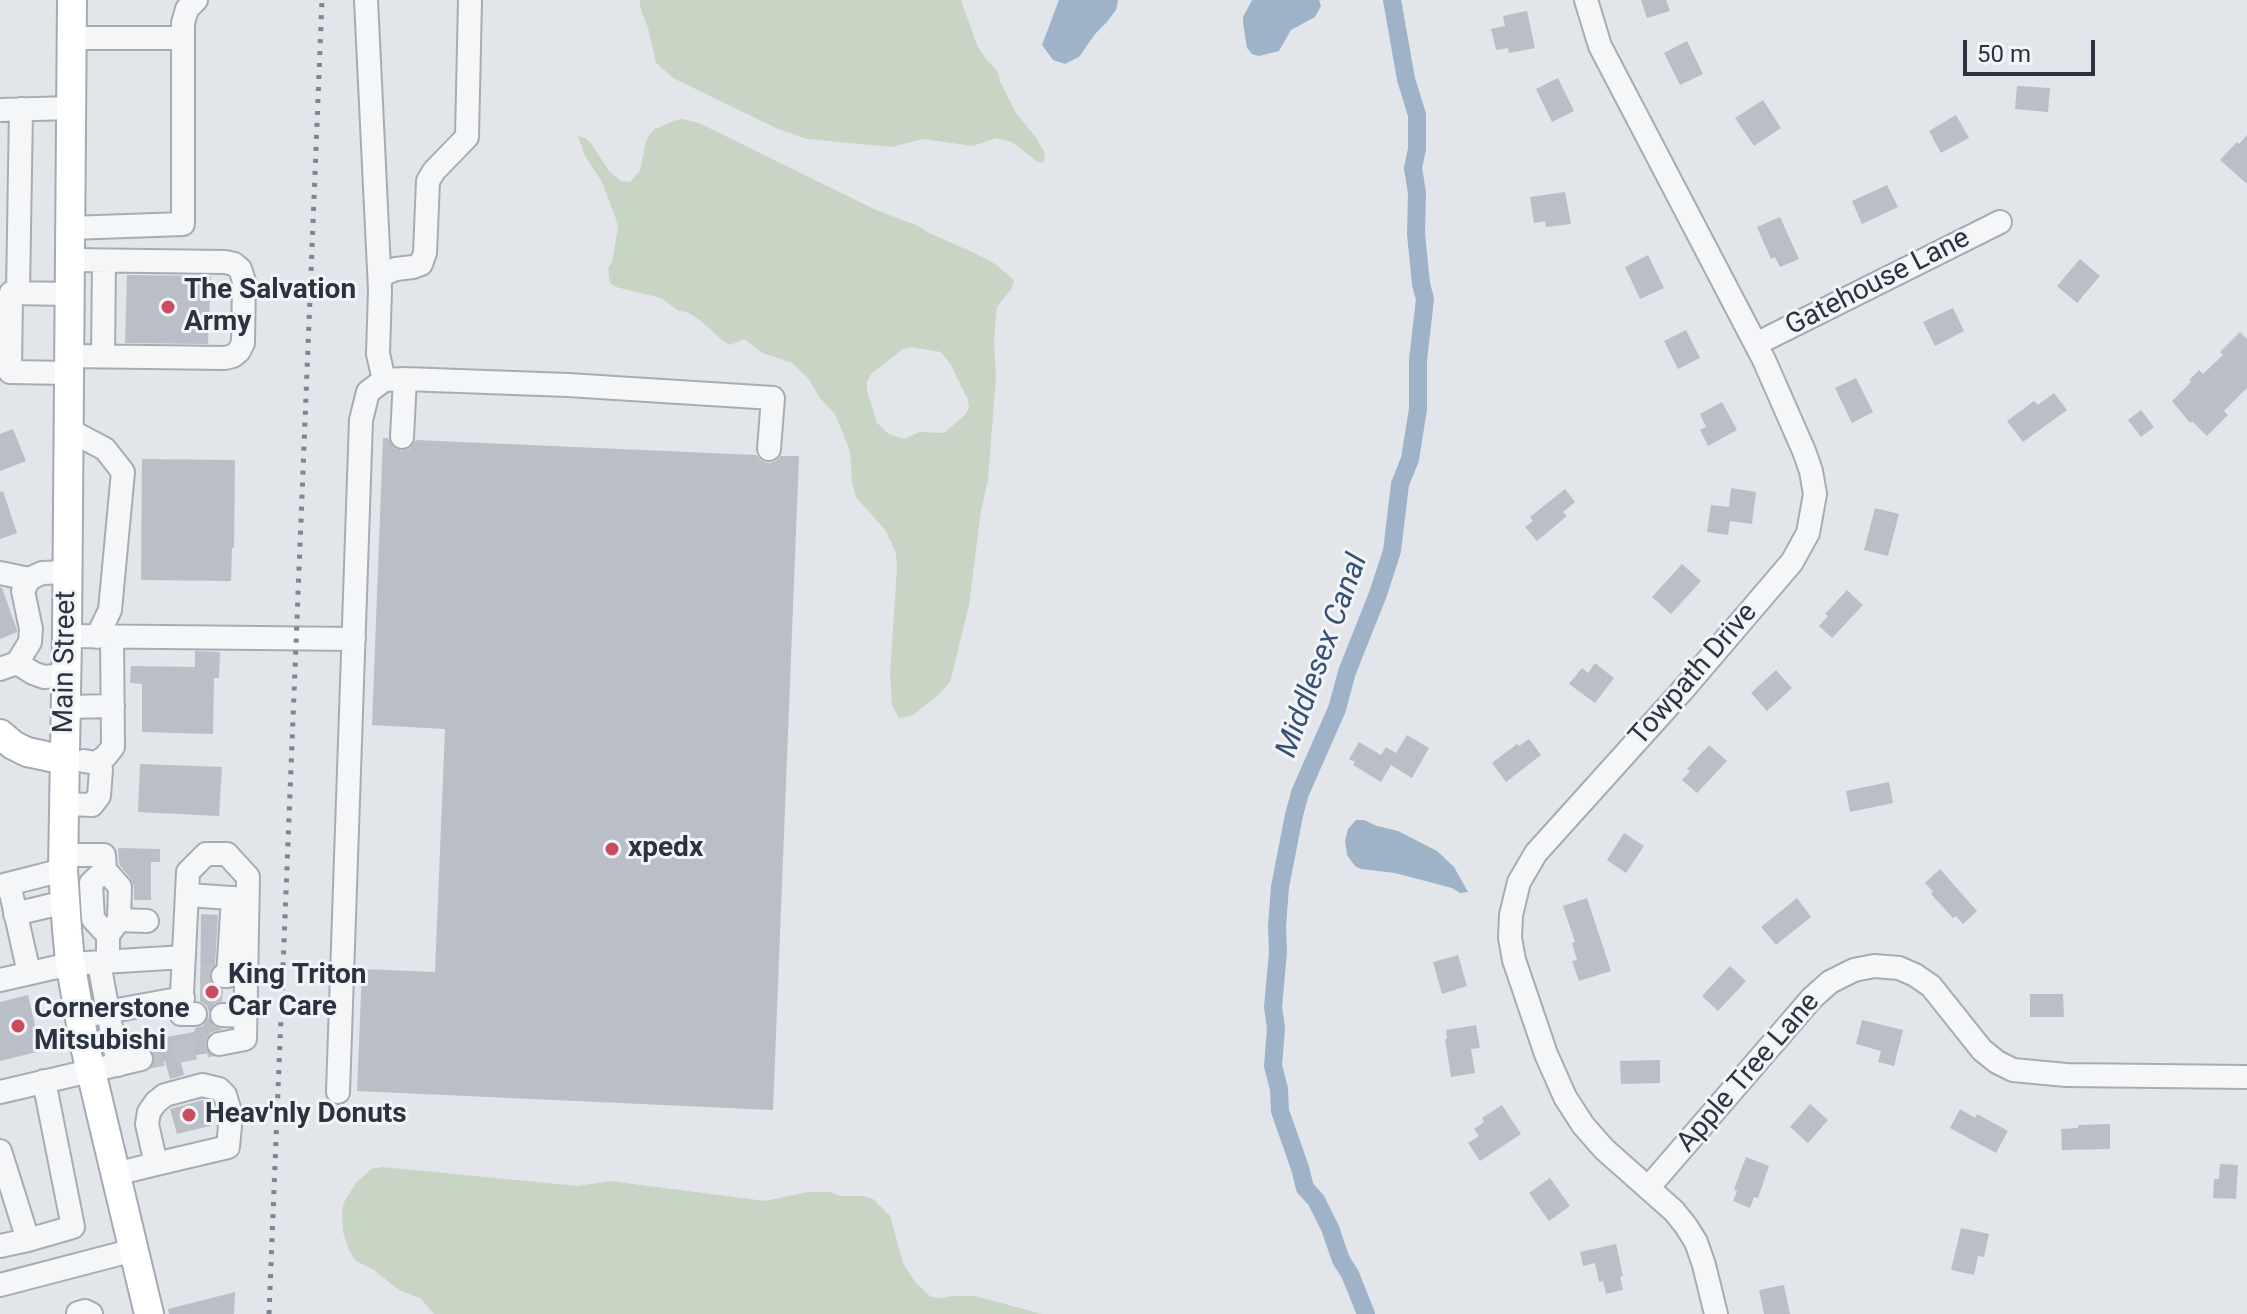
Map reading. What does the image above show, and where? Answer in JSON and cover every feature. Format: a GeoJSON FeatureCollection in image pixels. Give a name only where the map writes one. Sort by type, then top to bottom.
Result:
{"type":"FeatureCollection","features":[{"type":"Feature","properties":{"kind":"main road","name":"Main Street"},"geometry":{"type":"LineString","coordinates":[[72,0],[65,902],[70,964],[79,1017],[104,1068],[115,1174],[149,1314]]}},
{"type":"Feature","properties":{"kind":"main road"},"geometry":{"type":"LineString","coordinates":[[0,734],[27,752],[65,760]]}},
{"type":"Feature","properties":{"kind":"street"},"geometry":{"type":"LineString","coordinates":[[70,228],[183,224],[183,23],[187,9],[196,0]]}},
{"type":"Feature","properties":{"kind":"street"},"geometry":{"type":"LineString","coordinates":[[366,0],[380,279],[378,354],[394,380],[402,437]]}},
{"type":"Feature","properties":{"kind":"street"},"geometry":{"type":"LineString","coordinates":[[380,279],[396,269],[421,264],[425,253],[428,181],[467,137],[470,0]]}},
{"type":"Feature","properties":{"kind":"street","name":"Towpath Drive"},"geometry":{"type":"LineString","coordinates":[[1586,0],[1600,46],[1756,344],[1799,438],[1811,471],[1815,494],[1808,533],[1780,578],[1536,853],[1519,882],[1511,915],[1510,938],[1514,960],[1546,1054],[1565,1097],[1583,1125],[1604,1149],[1674,1211],[1696,1242],[1716,1314]]}},
{"type":"Feature","properties":{"kind":"street"},"geometry":{"type":"LineString","coordinates":[[71,38],[183,38]]}},
{"type":"Feature","properties":{"kind":"street"},"geometry":{"type":"LineString","coordinates":[[70,260],[234,264],[243,277],[241,347],[229,357],[103,356],[5,375],[10,293],[10,110],[71,108]]}},
{"type":"Feature","properties":{"kind":"street","name":"Gatehouse Lane"},"geometry":{"type":"LineString","coordinates":[[1756,344],[2000,222]]}},
{"type":"Feature","properties":{"kind":"street"},"geometry":{"type":"LineString","coordinates":[[103,356],[104,261]]}},
{"type":"Feature","properties":{"kind":"street"},"geometry":{"type":"LineString","coordinates":[[10,293],[70,294]]}},
{"type":"Feature","properties":{"kind":"street"},"geometry":{"type":"LineString","coordinates":[[338,1092],[361,420],[368,392],[394,380],[568,385],[773,398],[769,449]]}},
{"type":"Feature","properties":{"kind":"street"},"geometry":{"type":"LineString","coordinates":[[69,430],[105,449],[123,472],[110,610],[104,637],[113,706],[113,747],[96,763]]}},
{"type":"Feature","properties":{"kind":"street"},"geometry":{"type":"LineString","coordinates":[[0,573],[29,579],[42,573],[68,572]]}},
{"type":"Feature","properties":{"kind":"street"},"geometry":{"type":"LineString","coordinates":[[29,579],[23,591],[31,629],[30,642],[8,666],[44,677],[67,675]]}},
{"type":"Feature","properties":{"kind":"street"},"geometry":{"type":"LineString","coordinates":[[67,636],[354,639]]}},
{"type":"Feature","properties":{"kind":"street"},"geometry":{"type":"LineString","coordinates":[[66,707],[113,706]]}},
{"type":"Feature","properties":{"kind":"street"},"geometry":{"type":"LineString","coordinates":[[64,804],[92,805],[99,796],[101,770],[96,763],[65,760]]}},
{"type":"Feature","properties":{"kind":"street"},"geometry":{"type":"LineString","coordinates":[[0,980],[70,964],[141,960],[198,970],[228,976],[240,898],[248,877],[227,854],[206,854],[188,872],[187,895],[198,970],[189,1006],[79,1017]]}},
{"type":"Feature","properties":{"kind":"street"},"geometry":{"type":"LineString","coordinates":[[29,973],[15,914],[4,885],[64,862],[104,855],[105,870],[91,883],[93,919],[114,928],[147,921]]}},
{"type":"Feature","properties":{"kind":"street"},"geometry":{"type":"LineString","coordinates":[[187,895],[240,898]]}},
{"type":"Feature","properties":{"kind":"street"},"geometry":{"type":"LineString","coordinates":[[219,1044],[245,1039],[240,898]]}},
{"type":"Feature","properties":{"kind":"street"},"geometry":{"type":"LineString","coordinates":[[15,914],[65,902]]}},
{"type":"Feature","properties":{"kind":"street"},"geometry":{"type":"LineString","coordinates":[[104,1068],[108,1012],[104,962],[114,928]]}},
{"type":"Feature","properties":{"kind":"street","name":"Apple Tree Lane"},"geometry":{"type":"LineString","coordinates":[[1648,1188],[1812,998],[1830,982],[1854,970],[1874,966],[1899,968],[1931,986],[1982,1050],[2013,1070],[2066,1075],[2247,1077]]}},
{"type":"Feature","properties":{"kind":"street"},"geometry":{"type":"LineString","coordinates":[[222,1015],[245,1016]]}},
{"type":"Feature","properties":{"kind":"street"},"geometry":{"type":"LineString","coordinates":[[0,1092],[141,1059]]}},
{"type":"Feature","properties":{"kind":"street"},"geometry":{"type":"LineString","coordinates":[[0,1246],[73,1227],[44,1081]]}},
{"type":"Feature","properties":{"kind":"street"},"geometry":{"type":"LineString","coordinates":[[115,1174],[228,1147],[231,1115],[225,1095],[219,1089],[202,1085],[165,1095],[152,1107],[147,1124],[156,1164]]}},
{"type":"Feature","properties":{"kind":"street"},"geometry":{"type":"LineString","coordinates":[[0,1151],[28,1240]]}},
{"type":"Feature","properties":{"kind":"street"},"geometry":{"type":"LineString","coordinates":[[0,1285],[134,1250]]}},
{"type":"Feature","properties":{"kind":"green space"},"geometry":{"type":"Polygon","coordinates":[[[640,0],[961,0],[977,45],[998,72],[1016,113],[1037,139],[1045,154],[1043,163],[1012,142],[996,138],[973,146],[923,139],[892,147],[807,139],[778,129],[673,78],[656,63],[640,0]]]}},
{"type":"Feature","properties":{"kind":"green space"},"geometry":{"type":"Polygon","coordinates":[[[676,120],[699,123],[876,210],[916,225],[995,264],[1014,280],[1012,288],[997,307],[994,342],[996,376],[988,479],[969,605],[950,682],[938,695],[907,717],[899,718],[892,705],[890,674],[896,553],[886,531],[856,497],[850,451],[835,414],[819,397],[808,378],[792,363],[763,353],[744,339],[730,345],[700,320],[679,311],[661,298],[610,283],[608,268],[612,262],[618,228],[602,182],[585,156],[578,136],[591,143],[609,171],[621,181],[630,182],[640,171],[650,134],[676,120]],[[911,347],[903,349],[871,374],[867,391],[877,423],[889,434],[904,439],[920,432],[944,433],[966,414],[968,400],[941,352],[911,347]]]}},
{"type":"Feature","properties":{"kind":"green space"},"geometry":{"type":"Polygon","coordinates":[[[382,1167],[578,1186],[610,1181],[765,1201],[808,1192],[863,1196],[873,1199],[890,1216],[903,1263],[915,1282],[931,1297],[975,1296],[1042,1314],[434,1314],[420,1298],[399,1290],[374,1270],[356,1261],[350,1252],[343,1232],[345,1200],[356,1183],[371,1169],[382,1167]]]}},
{"type":"Feature","properties":{"kind":"water"},"geometry":{"type":"Polygon","coordinates":[[[1059,0],[1118,0],[1116,10],[1079,57],[1065,64],[1053,60],[1042,45],[1059,0]]]}},
{"type":"Feature","properties":{"kind":"water"},"geometry":{"type":"Polygon","coordinates":[[[1252,0],[1319,0],[1321,6],[1315,17],[1291,30],[1279,51],[1259,56],[1247,48],[1243,23],[1252,0]]]}},
{"type":"Feature","properties":{"kind":"water"},"geometry":{"type":"Polygon","coordinates":[[[1356,820],[1398,831],[1437,851],[1454,867],[1468,892],[1460,893],[1452,888],[1395,873],[1355,866],[1347,855],[1345,841],[1348,829],[1356,820]]]}},
{"type":"Feature","properties":{"kind":"building"},"geometry":{"type":"Polygon","coordinates":[[[1641,0],[1666,0],[1670,11],[1647,18],[1641,0]]]}},
{"type":"Feature","properties":{"kind":"building"},"geometry":{"type":"Polygon","coordinates":[[[1527,11],[1535,48],[1509,53],[1508,48],[1496,50],[1491,29],[1505,26],[1503,16],[1527,11]]]}},
{"type":"Feature","properties":{"kind":"building"},"geometry":{"type":"Polygon","coordinates":[[[1687,41],[1703,74],[1680,85],[1664,53],[1687,41]]]}},
{"type":"Feature","properties":{"kind":"building"},"geometry":{"type":"Polygon","coordinates":[[[1558,78],[1574,111],[1552,122],[1536,89],[1558,78]]]}},
{"type":"Feature","properties":{"kind":"building"},"geometry":{"type":"Polygon","coordinates":[[[2017,86],[2050,88],[2048,112],[2015,109],[2017,86]]]}},
{"type":"Feature","properties":{"kind":"building"},"geometry":{"type":"Polygon","coordinates":[[[1763,100],[1781,128],[1754,146],[1735,118],[1763,100]]]}},
{"type":"Feature","properties":{"kind":"building"},"geometry":{"type":"Polygon","coordinates":[[[1956,115],[1969,138],[1941,153],[1929,131],[1956,115]]]}},
{"type":"Feature","properties":{"kind":"building"},"geometry":{"type":"Polygon","coordinates":[[[2247,135],[2247,184],[2220,160],[2247,135]]]}},
{"type":"Feature","properties":{"kind":"building"},"geometry":{"type":"Polygon","coordinates":[[[1887,185],[1898,207],[1862,224],[1852,201],[1887,185]]]}},
{"type":"Feature","properties":{"kind":"building"},"geometry":{"type":"Polygon","coordinates":[[[1565,192],[1571,224],[1546,227],[1545,221],[1534,223],[1530,197],[1565,192]]]}},
{"type":"Feature","properties":{"kind":"building"},"geometry":{"type":"Polygon","coordinates":[[[1780,217],[1799,259],[1780,267],[1775,257],[1771,259],[1757,227],[1780,217]]]}},
{"type":"Feature","properties":{"kind":"building"},"geometry":{"type":"Polygon","coordinates":[[[1648,255],[1664,288],[1640,299],[1625,267],[1648,255]]]}},
{"type":"Feature","properties":{"kind":"building"},"geometry":{"type":"Polygon","coordinates":[[[2080,259],[2100,276],[2077,303],[2057,286],[2080,259]]]}},
{"type":"Feature","properties":{"kind":"building","name":"The Salvation Army"},"geometry":{"type":"Polygon","coordinates":[[[127,275],[211,276],[208,344],[125,343],[127,275]]]}},
{"type":"Feature","properties":{"kind":"building"},"geometry":{"type":"Polygon","coordinates":[[[1953,308],[1964,331],[1935,346],[1923,322],[1953,308]]]}},
{"type":"Feature","properties":{"kind":"building"},"geometry":{"type":"Polygon","coordinates":[[[1686,330],[1700,358],[1678,369],[1664,341],[1686,330]]]}},
{"type":"Feature","properties":{"kind":"building"},"geometry":{"type":"Polygon","coordinates":[[[2240,332],[2247,339],[2247,388],[2224,411],[2228,415],[2207,436],[2192,421],[2190,423],[2172,401],[2199,370],[2203,374],[2223,355],[2220,352],[2240,332]]]}},
{"type":"Feature","properties":{"kind":"building"},"geometry":{"type":"Polygon","coordinates":[[[1856,378],[1873,412],[1852,423],[1835,388],[1856,378]]]}},
{"type":"Feature","properties":{"kind":"building"},"geometry":{"type":"Polygon","coordinates":[[[2054,393],[2067,410],[2023,442],[2007,421],[2034,401],[2038,405],[2054,393]]]}},
{"type":"Feature","properties":{"kind":"building"},"geometry":{"type":"Polygon","coordinates":[[[1722,402],[1737,430],[1708,446],[1700,430],[1706,427],[1700,414],[1722,402]]]}},
{"type":"Feature","properties":{"kind":"building"},"geometry":{"type":"Polygon","coordinates":[[[2141,410],[2154,427],[2141,437],[2128,420],[2141,410]]]}},
{"type":"Feature","properties":{"kind":"building"},"geometry":{"type":"Polygon","coordinates":[[[13,429],[26,461],[0,471],[0,434],[13,429]]]}},
{"type":"Feature","properties":{"kind":"building","name":"xpedx"},"geometry":{"type":"Polygon","coordinates":[[[383,438],[388,438],[394,448],[402,451],[409,449],[416,440],[756,455],[769,463],[781,456],[799,456],[773,1110],[357,1091],[362,969],[435,972],[445,729],[372,725],[383,438]]]}},
{"type":"Feature","properties":{"kind":"building"},"geometry":{"type":"Polygon","coordinates":[[[142,459],[235,460],[231,581],[141,580],[142,459]]]}},
{"type":"Feature","properties":{"kind":"building"},"geometry":{"type":"Polygon","coordinates":[[[1731,488],[1756,492],[1752,524],[1730,521],[1728,535],[1707,532],[1711,505],[1729,507],[1731,488]]]}},
{"type":"Feature","properties":{"kind":"building"},"geometry":{"type":"Polygon","coordinates":[[[1565,489],[1575,502],[1563,512],[1567,516],[1537,541],[1525,527],[1533,521],[1530,517],[1565,489]]]}},
{"type":"Feature","properties":{"kind":"building"},"geometry":{"type":"Polygon","coordinates":[[[3,491],[17,533],[0,539],[0,492],[3,491]]]}},
{"type":"Feature","properties":{"kind":"building"},"geometry":{"type":"Polygon","coordinates":[[[1875,508],[1899,514],[1888,556],[1864,550],[1875,508]]]}},
{"type":"Feature","properties":{"kind":"building"},"geometry":{"type":"Polygon","coordinates":[[[1682,564],[1701,581],[1671,614],[1652,597],[1682,564]]]}},
{"type":"Feature","properties":{"kind":"building"},"geometry":{"type":"Polygon","coordinates":[[[0,587],[17,632],[0,639],[0,587]]]}},
{"type":"Feature","properties":{"kind":"building"},"geometry":{"type":"Polygon","coordinates":[[[1847,590],[1863,605],[1832,638],[1819,626],[1828,616],[1825,614],[1847,590]]]}},
{"type":"Feature","properties":{"kind":"building"},"geometry":{"type":"Polygon","coordinates":[[[195,651],[220,652],[219,678],[214,678],[213,734],[142,732],[142,684],[130,683],[131,666],[195,667],[195,651]]]}},
{"type":"Feature","properties":{"kind":"building"},"geometry":{"type":"Polygon","coordinates":[[[1595,663],[1614,678],[1595,703],[1569,684],[1582,668],[1588,673],[1595,663]]]}},
{"type":"Feature","properties":{"kind":"building"},"geometry":{"type":"Polygon","coordinates":[[[1776,670],[1792,688],[1767,711],[1751,693],[1776,670]]]}},
{"type":"Feature","properties":{"kind":"building"},"geometry":{"type":"Polygon","coordinates":[[[1407,735],[1429,748],[1412,778],[1391,765],[1381,782],[1353,765],[1355,762],[1349,759],[1359,742],[1381,755],[1386,747],[1396,753],[1407,735]]]}},
{"type":"Feature","properties":{"kind":"building"},"geometry":{"type":"Polygon","coordinates":[[[1529,739],[1541,755],[1506,782],[1492,763],[1529,739]]]}},
{"type":"Feature","properties":{"kind":"building"},"geometry":{"type":"Polygon","coordinates":[[[1709,745],[1727,761],[1697,793],[1682,780],[1690,771],[1687,769],[1709,745]]]}},
{"type":"Feature","properties":{"kind":"building"},"geometry":{"type":"Polygon","coordinates":[[[140,764],[222,767],[219,816],[138,812],[140,764]]]}},
{"type":"Feature","properties":{"kind":"building"},"geometry":{"type":"Polygon","coordinates":[[[1889,782],[1893,803],[1850,812],[1846,791],[1889,782]]]}},
{"type":"Feature","properties":{"kind":"building"},"geometry":{"type":"Polygon","coordinates":[[[1624,833],[1644,846],[1626,873],[1607,860],[1624,833]]]}},
{"type":"Feature","properties":{"kind":"building"},"geometry":{"type":"Polygon","coordinates":[[[118,848],[160,849],[160,862],[151,862],[151,900],[134,900],[134,886],[119,864],[118,848]]]}},
{"type":"Feature","properties":{"kind":"building"},"geometry":{"type":"Polygon","coordinates":[[[1940,869],[1977,911],[1963,924],[1956,916],[1953,918],[1925,883],[1940,869]]]}},
{"type":"Feature","properties":{"kind":"building"},"geometry":{"type":"Polygon","coordinates":[[[1587,898],[1611,971],[1579,981],[1572,961],[1577,960],[1572,943],[1575,942],[1563,906],[1587,898]]]}},
{"type":"Feature","properties":{"kind":"building"},"geometry":{"type":"Polygon","coordinates":[[[1797,898],[1811,917],[1776,945],[1761,927],[1797,898]]]}},
{"type":"Feature","properties":{"kind":"building"},"geometry":{"type":"Polygon","coordinates":[[[201,914],[218,915],[215,965],[209,977],[215,988],[223,990],[222,1001],[215,1003],[209,1012],[200,1001],[201,914]]]}},
{"type":"Feature","properties":{"kind":"building"},"geometry":{"type":"Polygon","coordinates":[[[1458,955],[1467,986],[1442,994],[1433,962],[1458,955]]]}},
{"type":"Feature","properties":{"kind":"building"},"geometry":{"type":"Polygon","coordinates":[[[1730,966],[1746,981],[1718,1011],[1702,996],[1730,966]]]}},
{"type":"Feature","properties":{"kind":"building"},"geometry":{"type":"Polygon","coordinates":[[[2030,994],[2063,994],[2064,1017],[2030,1017],[2030,994]]]}},
{"type":"Feature","properties":{"kind":"building","name":"Cornerstone Mitsubishi"},"geometry":{"type":"Polygon","coordinates":[[[28,995],[41,1051],[0,1061],[0,1002],[28,995]]]}},
{"type":"Feature","properties":{"kind":"building"},"geometry":{"type":"Polygon","coordinates":[[[208,1017],[214,1026],[223,1029],[210,1033],[206,1039],[205,1046],[209,1053],[180,1058],[184,1075],[170,1079],[165,1061],[154,1063],[152,1050],[139,1045],[139,1042],[194,1032],[195,1028],[203,1026],[208,1017]]]}},
{"type":"Feature","properties":{"kind":"building"},"geometry":{"type":"Polygon","coordinates":[[[1862,1020],[1903,1030],[1894,1066],[1878,1062],[1881,1051],[1856,1044],[1862,1020]]]}},
{"type":"Feature","properties":{"kind":"building"},"geometry":{"type":"Polygon","coordinates":[[[1476,1025],[1480,1048],[1471,1049],[1475,1073],[1451,1077],[1446,1030],[1476,1025]]]}},
{"type":"Feature","properties":{"kind":"building"},"geometry":{"type":"Polygon","coordinates":[[[1660,1060],[1660,1083],[1621,1084],[1620,1061],[1660,1060]]]}},
{"type":"Feature","properties":{"kind":"building","name":"Heav'nly Donuts"},"geometry":{"type":"Polygon","coordinates":[[[203,1100],[210,1126],[177,1134],[170,1109],[203,1100]]]}},
{"type":"Feature","properties":{"kind":"building"},"geometry":{"type":"Polygon","coordinates":[[[1810,1104],[1828,1120],[1808,1143],[1790,1127],[1810,1104]]]}},
{"type":"Feature","properties":{"kind":"building"},"geometry":{"type":"Polygon","coordinates":[[[1502,1105],[1521,1134],[1480,1161],[1468,1143],[1479,1136],[1474,1129],[1484,1122],[1482,1118],[1502,1105]]]}},
{"type":"Feature","properties":{"kind":"building"},"geometry":{"type":"Polygon","coordinates":[[[1960,1109],[1975,1118],[1977,1114],[2008,1131],[1996,1153],[1950,1128],[1960,1109]]]}},
{"type":"Feature","properties":{"kind":"building"},"geometry":{"type":"Polygon","coordinates":[[[2110,1124],[2110,1149],[2062,1150],[2061,1129],[2110,1124]]]}},
{"type":"Feature","properties":{"kind":"building"},"geometry":{"type":"Polygon","coordinates":[[[1746,1157],[1769,1166],[1758,1198],[1754,1197],[1750,1208],[1733,1201],[1737,1191],[1734,1189],[1746,1157]]]}},
{"type":"Feature","properties":{"kind":"building"},"geometry":{"type":"Polygon","coordinates":[[[2220,1164],[2238,1165],[2236,1199],[2213,1198],[2214,1179],[2219,1179],[2220,1164]]]}},
{"type":"Feature","properties":{"kind":"building"},"geometry":{"type":"Polygon","coordinates":[[[1550,1178],[1570,1206],[1549,1221],[1529,1193],[1550,1178]]]}},
{"type":"Feature","properties":{"kind":"building"},"geometry":{"type":"Polygon","coordinates":[[[1961,1228],[1989,1234],[1984,1257],[1978,1256],[1974,1275],[1951,1270],[1961,1228]]]}},
{"type":"Feature","properties":{"kind":"building"},"geometry":{"type":"Polygon","coordinates":[[[1616,1244],[1623,1290],[1606,1294],[1603,1281],[1599,1282],[1595,1263],[1583,1266],[1580,1252],[1616,1244]]]}},
{"type":"Feature","properties":{"kind":"building"},"geometry":{"type":"Polygon","coordinates":[[[1784,1285],[1790,1314],[1764,1314],[1759,1290],[1784,1285]]]}},
{"type":"Feature","properties":{"kind":"building"},"geometry":{"type":"Polygon","coordinates":[[[235,1292],[234,1314],[169,1314],[168,1309],[235,1292]]]}},
{"type":"Feature","properties":{"kind":"waterway","name":"Middlesex Canal"},"geometry":{"type":"LineString","coordinates":[[1366,1314],[1330,1228],[1316,1200],[1305,1188],[1280,1111],[1273,1066],[1276,1028],[1273,1007],[1280,887],[1294,815],[1300,793],[1337,709],[1347,672],[1392,551],[1400,484],[1410,459],[1418,409],[1418,360],[1425,299],[1416,234],[1417,193],[1413,168],[1417,149],[1417,115],[1406,79],[1392,0]]}},
{"type":"Feature","properties":{"kind":"tunnel"},"geometry":{"type":"LineString","coordinates":[[201,974],[223,976]]}},
{"type":"Feature","properties":{"kind":"tunnel"},"geometry":{"type":"LineString","coordinates":[[141,1059],[219,1044]]}},
{"type":"Feature","properties":{"kind":"railway"},"geometry":{"type":"LineString","coordinates":[[269,1314],[322,0]]}},
{"type":"Feature","properties":{"kind":"place","name":"The Salvation Army"},"geometry":{"type":"Point","coordinates":[168,307]}},
{"type":"Feature","properties":{"kind":"place","name":"xpedx"},"geometry":{"type":"Point","coordinates":[612,849]}},
{"type":"Feature","properties":{"kind":"place","name":"King Triton Car Care"},"geometry":{"type":"Point","coordinates":[212,992]}},
{"type":"Feature","properties":{"kind":"place","name":"Cornerstone Mitsubishi"},"geometry":{"type":"Point","coordinates":[18,1026]}},
{"type":"Feature","properties":{"kind":"place","name":"Heav'nly Donuts"},"geometry":{"type":"Point","coordinates":[189,1115]}}]}
